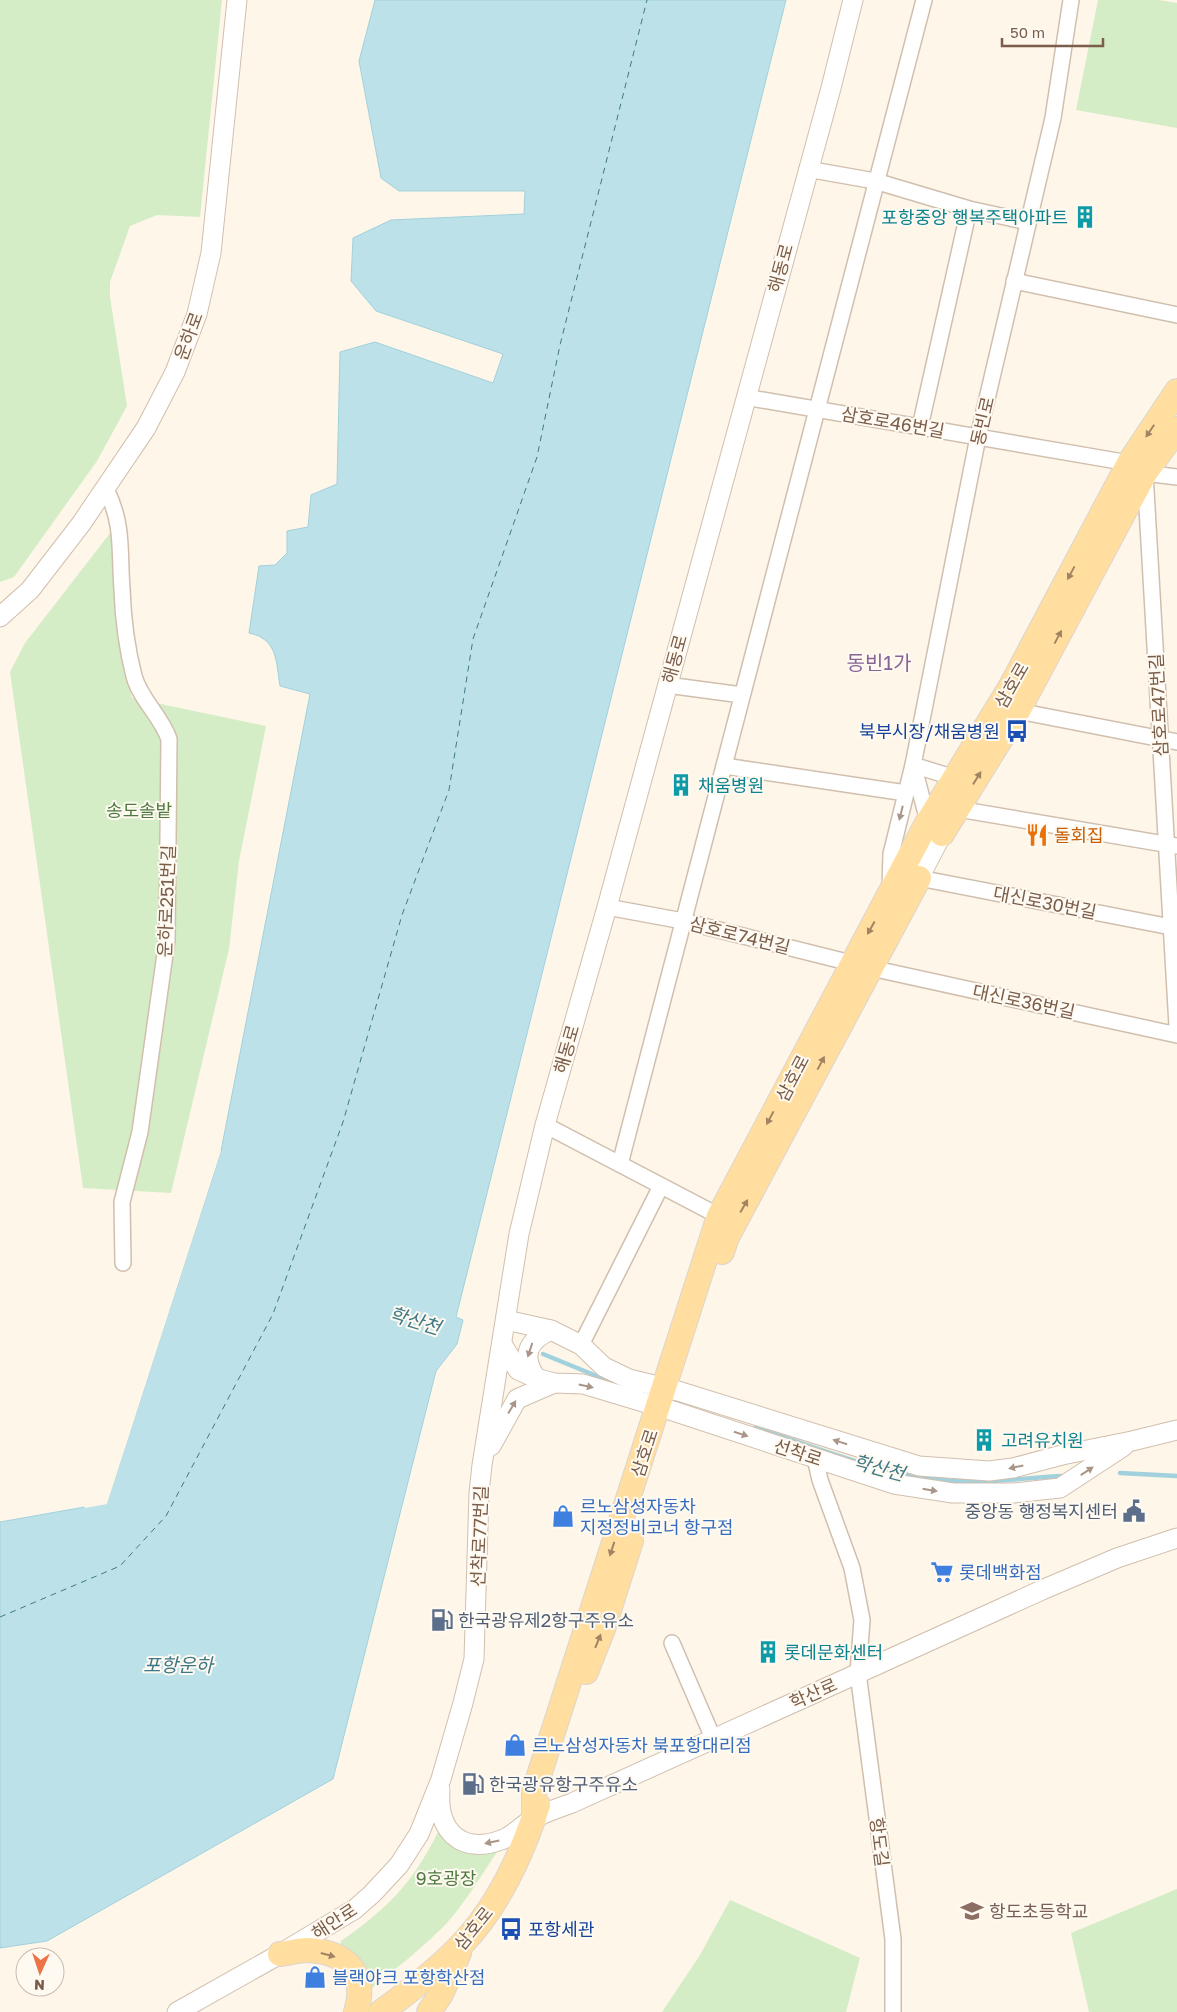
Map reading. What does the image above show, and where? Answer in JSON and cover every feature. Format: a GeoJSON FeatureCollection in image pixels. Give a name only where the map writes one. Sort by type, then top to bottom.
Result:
{"type":"FeatureCollection","features":[{"type":"Feature","properties":{"kind":"main road","name":"삼호로"},"geometry":{"type":"LineString","coordinates":[[934,829],[958,808],[1018,711],[1137,468],[1177,391]]}},
{"type":"Feature","properties":{"kind":"main road","name":"삼호로"},"geometry":{"type":"LineString","coordinates":[[669,1399],[686,1356],[726,1237],[862,965],[890,894],[934,829],[955,778],[1012,686],[1137,468],[1177,429]]}},
{"type":"Feature","properties":{"kind":"main road","name":"삼호로"},"geometry":{"type":"LineString","coordinates":[[381,2012],[418,1984],[463,1943],[479,1924],[513,1869],[534,1818],[560,1737],[604,1629],[719,1216],[862,965],[919,878]]}},
{"type":"Feature","properties":{"kind":"main road"},"geometry":{"type":"LineString","coordinates":[[429,2012],[441,1994],[463,1943]]}},
{"type":"Feature","properties":{"kind":"main road"},"geometry":{"type":"LineString","coordinates":[[280,1954],[306,1950],[337,1957],[349,1964],[359,1981],[360,1992],[356,2012]]}},
{"type":"Feature","properties":{"kind":"street","name":"운하로"},"geometry":{"type":"LineString","coordinates":[[0,617],[39,580],[106,489],[146,428],[166,392],[189,336],[203,293],[213,236],[237,0]]}},
{"type":"Feature","properties":{"kind":"street","name":"해동로"},"geometry":{"type":"LineString","coordinates":[[506,1320],[519,1234],[545,1125],[608,907],[807,169],[831,88],[853,0]]}},
{"type":"Feature","properties":{"kind":"street"},"geometry":{"type":"LineString","coordinates":[[620,1164],[875,181],[924,0]]}},
{"type":"Feature","properties":{"kind":"street","name":"동빈로"},"geometry":{"type":"LineString","coordinates":[[934,829],[913,766],[978,437],[1053,118],[1071,0]]}},
{"type":"Feature","properties":{"kind":"street"},"geometry":{"type":"LineString","coordinates":[[807,169],[875,181],[969,209],[1028,222]]}},
{"type":"Feature","properties":{"kind":"street"},"geometry":{"type":"LineString","coordinates":[[920,427],[969,209]]}},
{"type":"Feature","properties":{"kind":"street"},"geometry":{"type":"LineString","coordinates":[[1014,281],[1177,315]]}},
{"type":"Feature","properties":{"kind":"street","name":"삼호로46번길"},"geometry":{"type":"LineString","coordinates":[[745,397],[978,437],[1177,477]]}},
{"type":"Feature","properties":{"kind":"street","name":"삼호로47번길"},"geometry":{"type":"LineString","coordinates":[[1137,468],[1160,739],[1172,845],[1171,927],[1177,1026]]}},
{"type":"Feature","properties":{"kind":"street","name":"운하로251번길"},"geometry":{"type":"LineString","coordinates":[[106,489],[119,521],[122,590],[134,674],[140,691],[161,720],[169,739],[167,940],[140,1132],[122,1202],[123,1263]]}},
{"type":"Feature","properties":{"kind":"street"},"geometry":{"type":"LineString","coordinates":[[667,685],[742,695]]}},
{"type":"Feature","properties":{"kind":"street"},"geometry":{"type":"LineString","coordinates":[[1018,711],[1177,742]]}},
{"type":"Feature","properties":{"kind":"street"},"geometry":{"type":"LineString","coordinates":[[724,766],[906,793]]}},
{"type":"Feature","properties":{"kind":"street"},"geometry":{"type":"LineString","coordinates":[[890,894],[891,854],[913,766],[955,778]]}},
{"type":"Feature","properties":{"kind":"street"},"geometry":{"type":"LineString","coordinates":[[958,808],[1172,845]]}},
{"type":"Feature","properties":{"kind":"street","name":"삼호로"},"geometry":{"type":"LineString","coordinates":[[919,878],[934,829]]}},
{"type":"Feature","properties":{"kind":"street","name":"대신로30번길"},"geometry":{"type":"LineString","coordinates":[[919,878],[1171,927]]}},
{"type":"Feature","properties":{"kind":"street","name":"삼호로74번길"},"geometry":{"type":"LineString","coordinates":[[608,907],[683,921],[862,965]]}},
{"type":"Feature","properties":{"kind":"street","name":"대신로36번길"},"geometry":{"type":"LineString","coordinates":[[862,965],[1177,1035]]}},
{"type":"Feature","properties":{"kind":"street"},"geometry":{"type":"LineString","coordinates":[[545,1125],[719,1216]]}},
{"type":"Feature","properties":{"kind":"street"},"geometry":{"type":"LineString","coordinates":[[581,1345],[661,1186]]}},
{"type":"Feature","properties":{"kind":"street","name":"선착로"},"geometry":{"type":"LineString","coordinates":[[506,1320],[551,1330],[581,1345],[604,1367],[669,1399],[815,1458],[894,1484],[953,1493],[1014,1493],[1060,1488],[1132,1441]]}},
{"type":"Feature","properties":{"kind":"street","name":"선착로77번길"},"geometry":{"type":"LineString","coordinates":[[440,1779],[463,1704],[474,1658],[479,1493],[506,1320]]}},
{"type":"Feature","properties":{"kind":"street"},"geometry":{"type":"LineString","coordinates":[[536,1378],[527,1362],[530,1345],[538,1336],[551,1330]]}},
{"type":"Feature","properties":{"kind":"street","name":"선착로"},"geometry":{"type":"LineString","coordinates":[[502,1344],[518,1370],[536,1378],[554,1383],[583,1384],[669,1399],[919,1466],[989,1471],[1013,1468],[1062,1455],[1177,1430]]}},
{"type":"Feature","properties":{"kind":"street"},"geometry":{"type":"LineString","coordinates":[[482,1466],[498,1429],[517,1398],[554,1383]]}},
{"type":"Feature","properties":{"kind":"street","name":"항도길"},"geometry":{"type":"LineString","coordinates":[[815,1458],[820,1480],[852,1568],[862,1620],[858,1673],[893,1939],[894,2012]]}},
{"type":"Feature","properties":{"kind":"street","name":"학산로"},"geometry":{"type":"LineString","coordinates":[[440,1779],[439,1805],[442,1820],[453,1836],[464,1842],[478,1844],[503,1839],[534,1818],[572,1804],[712,1738],[1117,1558],[1177,1538]]}},
{"type":"Feature","properties":{"kind":"street"},"geometry":{"type":"LineString","coordinates":[[672,1643],[712,1738]]}},
{"type":"Feature","properties":{"kind":"street","name":"해안로"},"geometry":{"type":"LineString","coordinates":[[177,2012],[280,1954],[354,1909],[399,1866],[418,1834],[440,1779]]}},
{"type":"Feature","properties":{"kind":"green space"},"geometry":{"type":"Polygon","coordinates":[[[0,0],[222,0],[200,217],[157,215],[130,226],[110,282],[110,297],[127,406],[97,461],[14,577],[0,582],[0,0]]]}},
{"type":"Feature","properties":{"kind":"green space"},"geometry":{"type":"Polygon","coordinates":[[[1098,0],[1159,0],[1177,3],[1177,128],[1076,110],[1098,0]]]}},
{"type":"Feature","properties":{"kind":"green space","name":"송도솔밭"},"geometry":{"type":"Polygon","coordinates":[[[114,528],[121,656],[132,698],[266,726],[239,861],[229,949],[171,1193],[83,1188],[10,672],[25,643],[114,528]]]}},
{"type":"Feature","properties":{"kind":"green space","name":"9호광장"},"geometry":{"type":"Polygon","coordinates":[[[438,1832],[452,1844],[499,1849],[467,1897],[445,1925],[372,1988],[339,1951],[341,1941],[358,1929],[397,1894],[418,1866],[438,1832]]]}},
{"type":"Feature","properties":{"kind":"green space"},"geometry":{"type":"Polygon","coordinates":[[[1177,1889],[1177,2012],[1089,2012],[1071,1933],[1177,1889]]]}},
{"type":"Feature","properties":{"kind":"green space"},"geometry":{"type":"Polygon","coordinates":[[[730,1900],[860,1958],[846,2012],[662,2012],[700,1955],[730,1900]]]}},
{"type":"Feature","properties":{"kind":"water","name":"포항운하"},"geometry":{"type":"Polygon","coordinates":[[[375,0],[786,0],[456,1317],[463,1320],[457,1344],[436,1371],[333,1779],[47,1941],[0,1948],[0,1522],[107,1503],[221,1151],[310,694],[280,686],[276,660],[270,646],[266,640],[249,633],[259,566],[275,565],[287,553],[287,531],[308,527],[311,495],[337,484],[340,352],[375,342],[493,383],[503,354],[376,311],[351,281],[353,238],[391,220],[524,214],[525,191],[399,191],[381,178],[359,61],[375,0]]]}},
{"type":"Feature","properties":{"kind":"pier"},"geometry":{"type":"Polygon","coordinates":[[[219,1150],[221,1151],[107,1504],[85,1508],[84,1506],[105,1501],[219,1150]]]}},
{"type":"Feature","properties":{"kind":"waterway","name":"학산천"},"geometry":{"type":"LineString","coordinates":[[543,1354],[621,1386]]}},
{"type":"Feature","properties":{"kind":"waterway","name":"학산천"},"geometry":{"type":"LineString","coordinates":[[755,1428],[866,1464],[934,1479],[982,1481],[1063,1476]]}},
{"type":"Feature","properties":{"kind":"waterway","name":"학산천"},"geometry":{"type":"LineString","coordinates":[[1120,1473],[1177,1476]]}},
{"type":"Feature","properties":{"kind":"ferry route"},"geometry":{"type":"LineString","coordinates":[[0,1617],[120,1566],[166,1516],[273,1314],[343,1122],[402,915],[449,790],[473,639],[537,457],[560,345],[647,0]]}},
{"type":"Feature","properties":{"kind":"place","name":"포항중앙 행복주택아파트"},"geometry":{"type":"Point","coordinates":[1085,217]}},
{"type":"Feature","properties":{"kind":"place","name":"북부시장/채움병원"},"geometry":{"type":"Point","coordinates":[1017,731]}},
{"type":"Feature","properties":{"kind":"place","name":"채움병원"},"geometry":{"type":"Point","coordinates":[681,785]}},
{"type":"Feature","properties":{"kind":"place","name":"돌회집"},"geometry":{"type":"Point","coordinates":[1037,835]}},
{"type":"Feature","properties":{"kind":"place","name":"고려유치원"},"geometry":{"type":"Point","coordinates":[984,1440]}},
{"type":"Feature","properties":{"kind":"place","name":"중앙동 행정복지센터"},"geometry":{"type":"Point","coordinates":[1134,1511]}},
{"type":"Feature","properties":{"kind":"place","name":"르노삼성자동차 지정정비코너 항구점"},"geometry":{"type":"Point","coordinates":[563,1516]}},
{"type":"Feature","properties":{"kind":"place","name":"롯데백화점"},"geometry":{"type":"Point","coordinates":[942,1572]}},
{"type":"Feature","properties":{"kind":"place","name":"한국광유제2항구주유소"},"geometry":{"type":"Point","coordinates":[442,1620]}},
{"type":"Feature","properties":{"kind":"place","name":"롯데문화센터"},"geometry":{"type":"Point","coordinates":[768,1652]}},
{"type":"Feature","properties":{"kind":"place","name":"르노삼성자동차 북포항대리점"},"geometry":{"type":"Point","coordinates":[515,1745]}},
{"type":"Feature","properties":{"kind":"place","name":"한국광유항구주유소"},"geometry":{"type":"Point","coordinates":[473,1784]}},
{"type":"Feature","properties":{"kind":"place","name":"항도초등학교"},"geometry":{"type":"Point","coordinates":[972,1911]}},
{"type":"Feature","properties":{"kind":"place","name":"포항세관"},"geometry":{"type":"Point","coordinates":[511,1929]}},
{"type":"Feature","properties":{"kind":"place","name":"블랙야크 포항학산점"},"geometry":{"type":"Point","coordinates":[315,1977]}},
{"type":"Feature","properties":{"kind":"district","name":"동빈1가"},"geometry":{"type":"Point","coordinates":[879,662]}}]}
